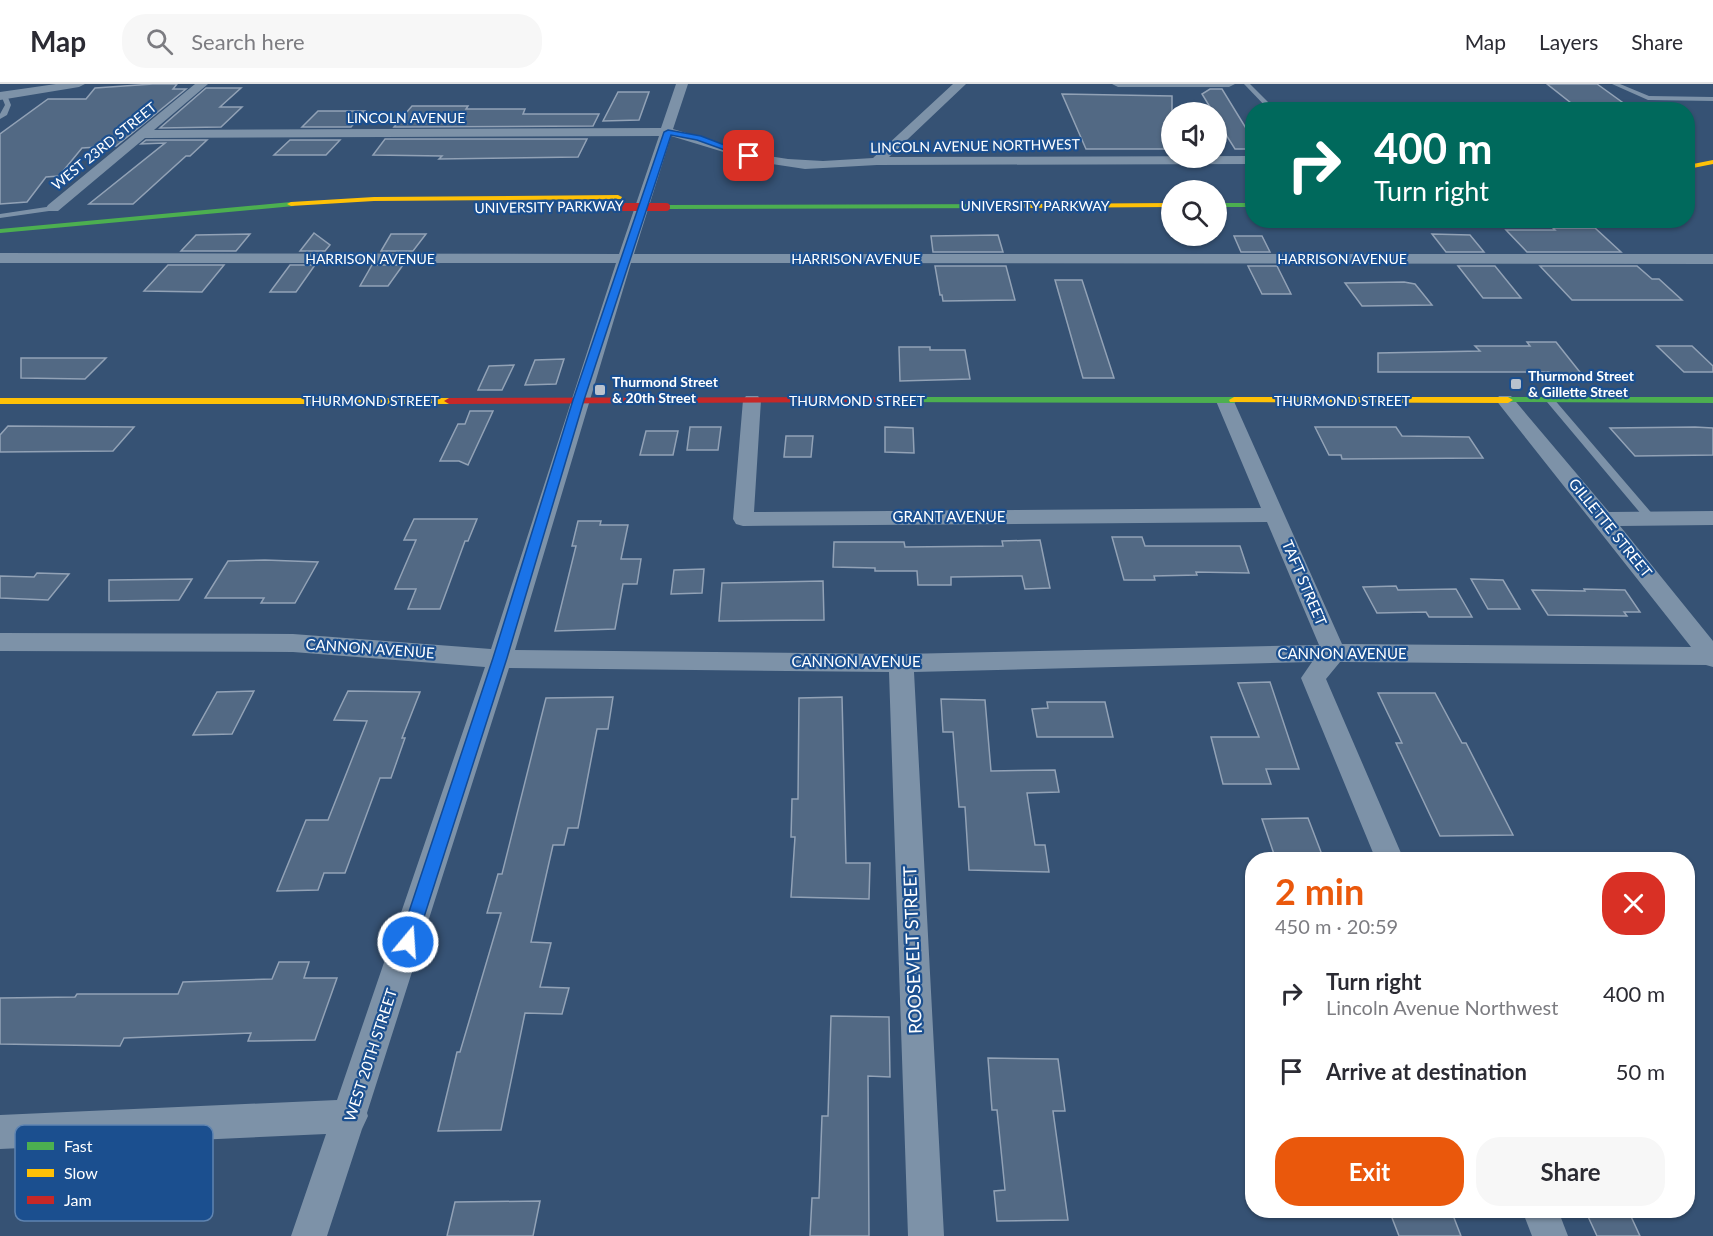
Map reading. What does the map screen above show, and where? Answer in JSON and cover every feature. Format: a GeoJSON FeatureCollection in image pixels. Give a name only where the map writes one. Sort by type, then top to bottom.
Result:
{"type":"FeatureCollection","features":[{"type":"Feature","properties":{"kind":"main road"},"geometry":{"type":"LineString","coordinates":[[1695,165],[1713,162]]}},
{"type":"Feature","properties":{"kind":"main road"},"geometry":{"type":"LineString","coordinates":[[1695,179],[1713,177]]}},
{"type":"Feature","properties":{"kind":"main road","name":"UNIVERSITY PARKWAY"},"geometry":{"type":"LineString","coordinates":[[668,202],[1161,196]]}},
{"type":"Feature","properties":{"kind":"main road"},"geometry":{"type":"LineString","coordinates":[[1227,196],[1245,196]]}},
{"type":"Feature","properties":{"kind":"main road","name":"UNIVERSITY PARKWAY"},"geometry":{"type":"LineString","coordinates":[[0,231],[269,205],[374,199],[1161,206]]}},
{"type":"Feature","properties":{"kind":"main road","name":"UNIVERSITY PARKWAY"},"geometry":{"type":"LineString","coordinates":[[0,243],[310,214],[617,202]]}},
{"type":"Feature","properties":{"kind":"main road"},"geometry":{"type":"LineString","coordinates":[[1227,205],[1245,205]]}},
{"type":"Feature","properties":{"kind":"main road","name":"THURMOND STREET"},"geometry":{"type":"LineString","coordinates":[[0,401],[1713,400]]}},
{"type":"Feature","properties":{"kind":"street"},"geometry":{"type":"LineString","coordinates":[[1,94],[9,84]]}},
{"type":"Feature","properties":{"kind":"street"},"geometry":{"type":"LineString","coordinates":[[1,94],[79,84]]}},
{"type":"Feature","properties":{"kind":"street","name":"WEST 23RD STREET"},"geometry":{"type":"LineString","coordinates":[[53,208],[202,84]]}},
{"type":"Feature","properties":{"kind":"street","name":"WEST 20TH STREET"},"geometry":{"type":"LineString","coordinates":[[309,1236],[351,1116],[500,658],[579,400],[682,84]]}},
{"type":"Feature","properties":{"kind":"street"},"geometry":{"type":"LineString","coordinates":[[877,160],[960,84]]}},
{"type":"Feature","properties":{"kind":"street"},"geometry":{"type":"LineString","coordinates":[[1118,84],[1229,84]]}},
{"type":"Feature","properties":{"kind":"street","name":"LINCOLN AVENUE"},"geometry":{"type":"LineString","coordinates":[[143,134],[668,132]]}},
{"type":"Feature","properties":{"kind":"street","name":"LINCOLN AVENUE NORTHWEST"},"geometry":{"type":"LineString","coordinates":[[668,132],[699,138],[735,152],[782,164],[824,166],[877,160],[1245,160]]}},
{"type":"Feature","properties":{"kind":"street","name":"HARRISON AVENUE"},"geometry":{"type":"LineString","coordinates":[[0,258],[1713,259]]}},
{"type":"Feature","properties":{"kind":"street","name":"GRANT AVENUE"},"geometry":{"type":"LineString","coordinates":[[752,400],[743,519],[1275,515]]}},
{"type":"Feature","properties":{"kind":"street","name":"GILLETTE STREET"},"geometry":{"type":"LineString","coordinates":[[1505,400],[1712,657]]}},
{"type":"Feature","properties":{"kind":"street","name":"TAFT STREET"},"geometry":{"type":"LineString","coordinates":[[1226,401],[1334,653]]}},
{"type":"Feature","properties":{"kind":"street"},"geometry":{"type":"LineString","coordinates":[[1603,519],[1713,518]]}},
{"type":"Feature","properties":{"kind":"street","name":"CANNON AVENUE"},"geometry":{"type":"LineString","coordinates":[[0,642],[293,643],[500,658],[901,663],[1334,653],[1712,657]]}},
{"type":"Feature","properties":{"kind":"street"},"geometry":{"type":"LineString","coordinates":[[1334,653],[1313,678],[1387,852]]}},
{"type":"Feature","properties":{"kind":"street","name":"ROOSEVELT STREET"},"geometry":{"type":"LineString","coordinates":[[901,663],[926,1236]]}},
{"type":"Feature","properties":{"kind":"street"},"geometry":{"type":"LineString","coordinates":[[154,1125],[351,1116]]}},
{"type":"Feature","properties":{"kind":"street"},"geometry":{"type":"LineString","coordinates":[[0,1132],[15,1131]]}},
{"type":"Feature","properties":{"kind":"street"},"geometry":{"type":"LineString","coordinates":[[1543,1218],[1550,1236]]}},
{"type":"Feature","properties":{"kind":"lane"},"geometry":{"type":"LineString","coordinates":[[1247,84],[1265,102]]}},
{"type":"Feature","properties":{"kind":"lane"},"geometry":{"type":"LineString","coordinates":[[1615,84],[1648,98],[1713,99]]}},
{"type":"Feature","properties":{"kind":"lane"},"geometry":{"type":"LineString","coordinates":[[0,117],[5,114],[8,105],[1,94]]}},
{"type":"Feature","properties":{"kind":"lane"},"geometry":{"type":"LineString","coordinates":[[0,216],[53,208]]}},
{"type":"Feature","properties":{"kind":"lane"},"geometry":{"type":"LineString","coordinates":[[1550,400],[1651,519]]}},
{"type":"Feature","properties":{"kind":"building"},"geometry":{"type":"Polygon","coordinates":[[[177,84],[173,89],[186,89],[116,146],[82,148],[59,176],[46,177],[27,202],[0,204],[0,134],[48,99],[86,99],[95,88],[177,84]]]}},
{"type":"Feature","properties":{"kind":"building"},"geometry":{"type":"Polygon","coordinates":[[[1547,84],[1597,84],[1622,102],[1570,102],[1547,84]]]}},
{"type":"Feature","properties":{"kind":"building"},"geometry":{"type":"Polygon","coordinates":[[[206,88],[241,88],[220,107],[242,107],[221,127],[160,128],[206,88]]]}},
{"type":"Feature","properties":{"kind":"building"},"geometry":{"type":"Polygon","coordinates":[[[1210,89],[1222,89],[1245,127],[1245,149],[1235,149],[1227,136],[1227,102],[1207,102],[1202,94],[1210,89]]]}},
{"type":"Feature","properties":{"kind":"building"},"geometry":{"type":"Polygon","coordinates":[[[618,92],[649,92],[639,120],[603,121],[618,92]]]}},
{"type":"Feature","properties":{"kind":"building"},"geometry":{"type":"Polygon","coordinates":[[[1062,94],[1172,96],[1172,102],[1161,102],[1161,149],[1086,149],[1062,94]]]}},
{"type":"Feature","properties":{"kind":"building"},"geometry":{"type":"Polygon","coordinates":[[[412,106],[525,109],[523,114],[599,114],[593,126],[394,127],[412,106]]]}},
{"type":"Feature","properties":{"kind":"building"},"geometry":{"type":"Polygon","coordinates":[[[318,111],[365,111],[351,127],[302,127],[318,111]]]}},
{"type":"Feature","properties":{"kind":"building"},"geometry":{"type":"Polygon","coordinates":[[[385,139],[587,139],[578,157],[439,159],[442,156],[373,155],[385,139]]]}},
{"type":"Feature","properties":{"kind":"building"},"geometry":{"type":"Polygon","coordinates":[[[146,140],[207,140],[133,204],[89,204],[165,143],[141,144],[146,140]]]}},
{"type":"Feature","properties":{"kind":"building"},"geometry":{"type":"Polygon","coordinates":[[[290,140],[340,140],[326,155],[274,155],[290,140]]]}},
{"type":"Feature","properties":{"kind":"building"},"geometry":{"type":"Polygon","coordinates":[[[1553,228],[1595,228],[1621,252],[1527,252],[1506,230],[1555,230],[1553,228]]]}},
{"type":"Feature","properties":{"kind":"building"},"geometry":{"type":"Polygon","coordinates":[[[314,233],[330,245],[325,251],[300,251],[314,233]]]}},
{"type":"Feature","properties":{"kind":"building"},"geometry":{"type":"Polygon","coordinates":[[[250,234],[236,251],[181,251],[196,235],[250,234]]]}},
{"type":"Feature","properties":{"kind":"building"},"geometry":{"type":"Polygon","coordinates":[[[391,234],[426,234],[413,251],[381,251],[391,234]]]}},
{"type":"Feature","properties":{"kind":"building"},"geometry":{"type":"Polygon","coordinates":[[[1432,234],[1470,235],[1484,252],[1446,252],[1432,234]]]}},
{"type":"Feature","properties":{"kind":"building"},"geometry":{"type":"Polygon","coordinates":[[[998,235],[1003,252],[933,252],[931,236],[998,235]]]}},
{"type":"Feature","properties":{"kind":"building"},"geometry":{"type":"Polygon","coordinates":[[[1234,236],[1262,236],[1270,252],[1241,252],[1234,236]]]}},
{"type":"Feature","properties":{"kind":"building"},"geometry":{"type":"Polygon","coordinates":[[[168,265],[224,265],[202,292],[144,291],[168,265]]]}},
{"type":"Feature","properties":{"kind":"building"},"geometry":{"type":"Polygon","coordinates":[[[290,265],[315,265],[296,292],[270,292],[290,265]]]}},
{"type":"Feature","properties":{"kind":"building"},"geometry":{"type":"Polygon","coordinates":[[[372,265],[403,265],[388,286],[360,286],[372,265]]]}},
{"type":"Feature","properties":{"kind":"building"},"geometry":{"type":"Polygon","coordinates":[[[935,266],[1006,266],[1015,300],[943,301],[935,266]]]}},
{"type":"Feature","properties":{"kind":"building"},"geometry":{"type":"Polygon","coordinates":[[[1248,266],[1277,266],[1291,294],[1262,294],[1248,266]]]}},
{"type":"Feature","properties":{"kind":"building"},"geometry":{"type":"Polygon","coordinates":[[[1458,266],[1495,266],[1521,298],[1483,298],[1458,266]]]}},
{"type":"Feature","properties":{"kind":"building"},"geometry":{"type":"Polygon","coordinates":[[[1540,266],[1637,266],[1652,279],[1659,279],[1682,300],[1572,300],[1540,266]]]}},
{"type":"Feature","properties":{"kind":"building"},"geometry":{"type":"Polygon","coordinates":[[[1055,280],[1082,280],[1114,378],[1083,378],[1055,280]]]}},
{"type":"Feature","properties":{"kind":"building"},"geometry":{"type":"Polygon","coordinates":[[[1404,282],[1415,284],[1432,305],[1362,306],[1345,283],[1404,282]]]}},
{"type":"Feature","properties":{"kind":"building"},"geometry":{"type":"Polygon","coordinates":[[[1527,342],[1556,342],[1583,376],[1553,375],[1550,372],[1378,372],[1378,353],[1480,351],[1475,346],[1530,346],[1527,342]]]}},
{"type":"Feature","properties":{"kind":"building"},"geometry":{"type":"Polygon","coordinates":[[[1657,346],[1692,346],[1713,366],[1713,372],[1684,372],[1657,346]]]}},
{"type":"Feature","properties":{"kind":"building"},"geometry":{"type":"Polygon","coordinates":[[[899,347],[965,350],[970,379],[900,381],[899,347]]]}},
{"type":"Feature","properties":{"kind":"building"},"geometry":{"type":"Polygon","coordinates":[[[21,358],[106,358],[85,379],[21,378],[21,358]]]}},
{"type":"Feature","properties":{"kind":"building"},"geometry":{"type":"Polygon","coordinates":[[[564,359],[556,384],[525,385],[535,360],[564,359]]]}},
{"type":"Feature","properties":{"kind":"building"},"geometry":{"type":"Polygon","coordinates":[[[514,365],[502,390],[478,390],[489,366],[514,365]]]}},
{"type":"Feature","properties":{"kind":"building"},"geometry":{"type":"Polygon","coordinates":[[[470,411],[493,411],[468,465],[459,461],[440,461],[458,424],[465,424],[470,411]]]}},
{"type":"Feature","properties":{"kind":"building"},"geometry":{"type":"Polygon","coordinates":[[[8,426],[134,427],[113,451],[0,452],[0,435],[8,426]]]}},
{"type":"Feature","properties":{"kind":"building"},"geometry":{"type":"Polygon","coordinates":[[[690,427],[721,427],[718,450],[687,450],[690,427]]]}},
{"type":"Feature","properties":{"kind":"building"},"geometry":{"type":"Polygon","coordinates":[[[885,427],[913,428],[914,453],[885,452],[885,427]]]}},
{"type":"Feature","properties":{"kind":"building"},"geometry":{"type":"Polygon","coordinates":[[[1315,427],[1396,427],[1402,436],[1469,437],[1483,458],[1342,459],[1341,455],[1329,455],[1315,427]]]}},
{"type":"Feature","properties":{"kind":"building"},"geometry":{"type":"Polygon","coordinates":[[[1610,428],[1713,428],[1713,455],[1635,456],[1610,428]]]}},
{"type":"Feature","properties":{"kind":"building"},"geometry":{"type":"Polygon","coordinates":[[[646,431],[678,431],[673,455],[640,455],[646,431]]]}},
{"type":"Feature","properties":{"kind":"building"},"geometry":{"type":"Polygon","coordinates":[[[786,436],[813,436],[811,457],[784,457],[786,436]]]}},
{"type":"Feature","properties":{"kind":"building"},"geometry":{"type":"Polygon","coordinates":[[[414,519],[477,519],[468,541],[465,541],[440,609],[408,609],[416,589],[395,589],[416,540],[404,540],[414,519]]]}},
{"type":"Feature","properties":{"kind":"building"},"geometry":{"type":"Polygon","coordinates":[[[578,521],[601,521],[600,525],[628,525],[621,559],[641,559],[637,584],[623,584],[615,629],[555,631],[576,546],[572,546],[578,521]]]}},
{"type":"Feature","properties":{"kind":"building"},"geometry":{"type":"Polygon","coordinates":[[[1112,537],[1142,537],[1145,546],[1240,546],[1249,573],[1196,572],[1197,575],[1154,576],[1155,580],[1124,580],[1112,537]]]}},
{"type":"Feature","properties":{"kind":"building"},"geometry":{"type":"Polygon","coordinates":[[[1040,540],[1050,588],[1025,589],[1022,576],[951,577],[951,585],[918,585],[917,571],[875,571],[875,568],[833,567],[834,542],[904,542],[905,547],[1003,546],[1002,541],[1040,540]]]}},
{"type":"Feature","properties":{"kind":"building"},"geometry":{"type":"Polygon","coordinates":[[[228,561],[318,562],[295,603],[261,603],[264,598],[205,598],[228,561]]]}},
{"type":"Feature","properties":{"kind":"building"},"geometry":{"type":"Polygon","coordinates":[[[704,569],[702,593],[671,594],[674,570],[704,569]]]}},
{"type":"Feature","properties":{"kind":"building"},"geometry":{"type":"Polygon","coordinates":[[[37,573],[69,574],[48,600],[0,598],[0,576],[34,577],[37,573]]]}},
{"type":"Feature","properties":{"kind":"building"},"geometry":{"type":"Polygon","coordinates":[[[192,579],[179,600],[109,601],[109,580],[192,579]]]}},
{"type":"Feature","properties":{"kind":"building"},"geometry":{"type":"Polygon","coordinates":[[[1471,579],[1503,580],[1520,609],[1488,609],[1471,579]]]}},
{"type":"Feature","properties":{"kind":"building"},"geometry":{"type":"Polygon","coordinates":[[[823,581],[824,620],[719,621],[722,583],[823,581]]]}},
{"type":"Feature","properties":{"kind":"building"},"geometry":{"type":"Polygon","coordinates":[[[1396,586],[1398,590],[1456,589],[1472,617],[1429,617],[1426,612],[1377,613],[1363,587],[1396,586]]]}},
{"type":"Feature","properties":{"kind":"building"},"geometry":{"type":"Polygon","coordinates":[[[1584,589],[1625,590],[1640,612],[1624,612],[1627,616],[1548,615],[1532,590],[1585,591],[1584,589]]]}},
{"type":"Feature","properties":{"kind":"building"},"geometry":{"type":"Polygon","coordinates":[[[1270,682],[1299,769],[1266,769],[1271,784],[1223,784],[1211,737],[1259,737],[1238,683],[1270,682]]]}},
{"type":"Feature","properties":{"kind":"building"},"geometry":{"type":"Polygon","coordinates":[[[254,691],[232,734],[193,735],[217,692],[254,691]]]}},
{"type":"Feature","properties":{"kind":"building"},"geometry":{"type":"Polygon","coordinates":[[[348,691],[420,692],[402,738],[405,738],[391,778],[380,778],[345,873],[324,873],[318,890],[277,891],[306,820],[328,820],[367,721],[334,720],[348,691]]]}},
{"type":"Feature","properties":{"kind":"building"},"geometry":{"type":"Polygon","coordinates":[[[1378,693],[1435,693],[1462,743],[1466,743],[1513,835],[1440,836],[1396,743],[1402,743],[1378,693]]]}},
{"type":"Feature","properties":{"kind":"building"},"geometry":{"type":"Polygon","coordinates":[[[613,697],[608,729],[597,729],[578,828],[568,828],[564,845],[553,845],[531,942],[551,943],[540,987],[569,988],[562,1014],[525,1013],[501,1130],[438,1131],[457,1052],[460,1052],[501,913],[487,913],[498,874],[502,874],[546,698],[613,697]]]}},
{"type":"Feature","properties":{"kind":"building"},"geometry":{"type":"Polygon","coordinates":[[[842,697],[846,863],[870,863],[869,899],[791,897],[795,837],[791,837],[792,799],[798,799],[799,698],[842,697]]]}},
{"type":"Feature","properties":{"kind":"building"},"geometry":{"type":"Polygon","coordinates":[[[941,699],[985,700],[991,771],[1055,770],[1059,792],[1027,793],[1035,845],[1045,845],[1049,872],[969,870],[965,807],[959,807],[953,732],[943,732],[941,699]]]}},
{"type":"Feature","properties":{"kind":"building"},"geometry":{"type":"Polygon","coordinates":[[[1047,702],[1105,702],[1113,737],[1037,737],[1032,709],[1048,708],[1047,702]]]}},
{"type":"Feature","properties":{"kind":"building"},"geometry":{"type":"Polygon","coordinates":[[[1308,818],[1321,852],[1273,852],[1262,819],[1308,818]]]}},
{"type":"Feature","properties":{"kind":"building"},"geometry":{"type":"Polygon","coordinates":[[[279,962],[309,962],[304,978],[337,978],[315,1040],[248,1041],[251,1033],[124,1038],[120,1046],[0,1044],[0,998],[75,997],[77,994],[178,994],[183,982],[272,979],[279,962]]]}},
{"type":"Feature","properties":{"kind":"building"},"geometry":{"type":"Polygon","coordinates":[[[831,1016],[889,1017],[890,1077],[868,1076],[869,1236],[810,1236],[812,1198],[819,1198],[822,1116],[828,1116],[831,1016]]]}},
{"type":"Feature","properties":{"kind":"building"},"geometry":{"type":"Polygon","coordinates":[[[988,1058],[1058,1059],[1065,1111],[1053,1111],[1068,1220],[997,1221],[994,1191],[1005,1190],[997,1110],[992,1110],[988,1058]]]}},
{"type":"Feature","properties":{"kind":"building"},"geometry":{"type":"Polygon","coordinates":[[[540,1201],[533,1236],[447,1236],[455,1202],[540,1201]]]}},
{"type":"Feature","properties":{"kind":"building"},"geometry":{"type":"Polygon","coordinates":[[[1392,1218],[1454,1218],[1461,1236],[1399,1236],[1392,1218]]]}},
{"type":"Feature","properties":{"kind":"building"},"geometry":{"type":"Polygon","coordinates":[[[1589,1218],[1632,1218],[1640,1236],[1597,1236],[1589,1218]]]}},
{"type":"Feature","properties":{"kind":"traffic: fast"},"geometry":{"type":"LineString","coordinates":[[0,231],[291,204]]}},
{"type":"Feature","properties":{"kind":"traffic: fast"},"geometry":{"type":"LineString","coordinates":[[1227,205],[1245,205]]}},
{"type":"Feature","properties":{"kind":"traffic: fast"},"geometry":{"type":"LineString","coordinates":[[666,207],[1020,206]]}},
{"type":"Feature","properties":{"kind":"traffic: fast"},"geometry":{"type":"LineString","coordinates":[[887,400],[1234,400]]}},
{"type":"Feature","properties":{"kind":"traffic: fast"},"geometry":{"type":"LineString","coordinates":[[1508,400],[1713,400]]}},
{"type":"Feature","properties":{"kind":"traffic: slow"},"geometry":{"type":"LineString","coordinates":[[1695,166],[1713,162]]}},
{"type":"Feature","properties":{"kind":"traffic: slow"},"geometry":{"type":"LineString","coordinates":[[291,204],[374,199],[618,197]]}},
{"type":"Feature","properties":{"kind":"traffic: slow"},"geometry":{"type":"LineString","coordinates":[[1020,206],[1161,205]]}},
{"type":"Feature","properties":{"kind":"traffic: slow"},"geometry":{"type":"LineString","coordinates":[[1234,400],[1508,400]]}},
{"type":"Feature","properties":{"kind":"traffic: slow"},"geometry":{"type":"LineString","coordinates":[[0,401],[449,401]]}},
{"type":"Feature","properties":{"kind":"traffic: jam"},"geometry":{"type":"LineString","coordinates":[[615,207],[666,207]]}},
{"type":"Feature","properties":{"kind":"traffic: jam"},"geometry":{"type":"LineString","coordinates":[[449,401],[887,400]]}},
{"type":"Feature","properties":{"kind":"place","name":"Thurmond Street & Gillette Street"},"geometry":{"type":"Point","coordinates":[1516,384]}},
{"type":"Feature","properties":{"kind":"place","name":"Thurmond Street & 20th Street"},"geometry":{"type":"Point","coordinates":[600,390]}},
{"type":"Feature","properties":{"kind":"route"},"geometry":{"type":"LineString","coordinates":[[408,942],[500,658],[579,400],[668,132],[699,138],[749,156]]}}]}
